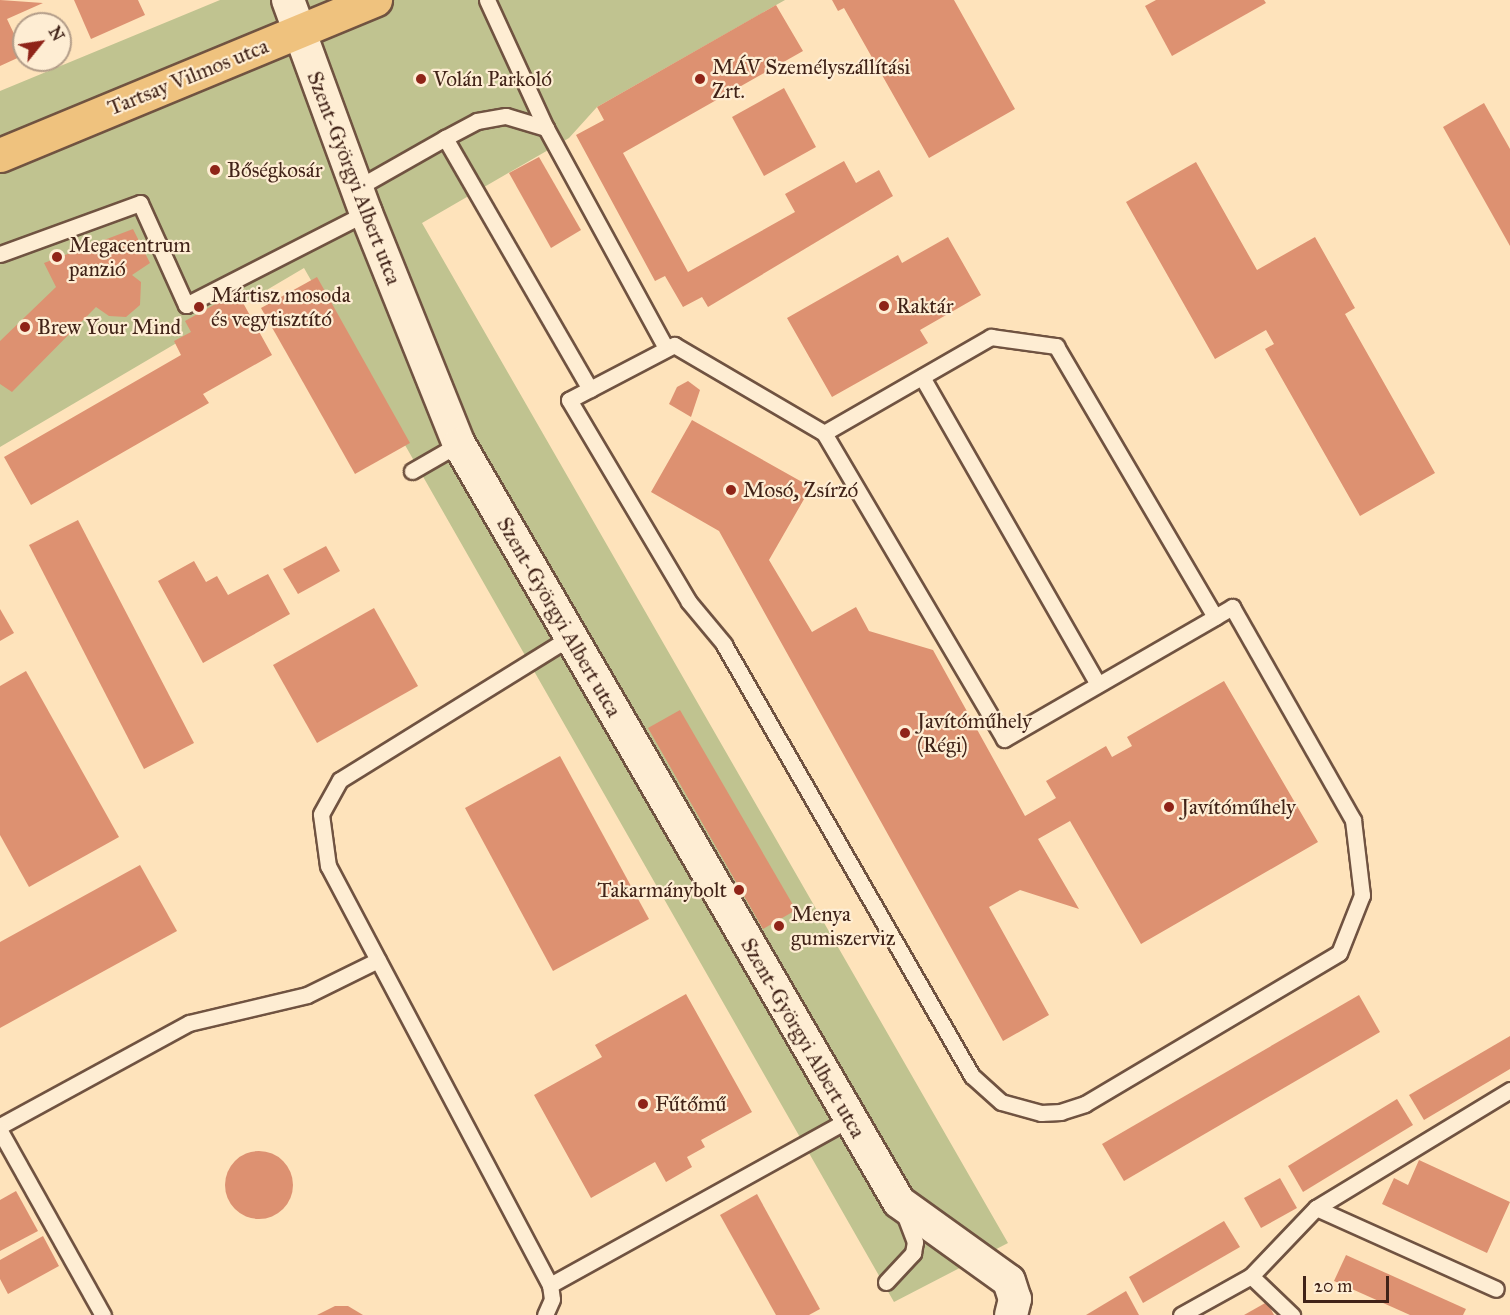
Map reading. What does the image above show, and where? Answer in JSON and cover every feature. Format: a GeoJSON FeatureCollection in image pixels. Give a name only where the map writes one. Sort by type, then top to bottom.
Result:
{"type":"FeatureCollection","features":[{"type":"Feature","properties":{"kind":"main road","name":"Tartsay Vilmos utca"},"geometry":{"type":"LineString","coordinates":[[0,155],[375,0]]}},
{"type":"Feature","properties":{"kind":"street","name":"Szent-Györgyi Albert utca"},"geometry":{"type":"LineString","coordinates":[[288,0],[361,201],[459,444],[899,1202]]}},
{"type":"Feature","properties":{"kind":"street"},"geometry":{"type":"LineString","coordinates":[[899,1202],[1009,1281],[1015,1299],[1011,1315]]}},
{"type":"Feature","properties":{"kind":"lane"},"geometry":{"type":"LineString","coordinates":[[487,0],[546,128],[665,346]]}},
{"type":"Feature","properties":{"kind":"lane"},"geometry":{"type":"LineString","coordinates":[[0,254],[140,203],[186,305],[361,201],[444,138],[477,121],[506,116],[546,128]]}},
{"type":"Feature","properties":{"kind":"lane"},"geometry":{"type":"LineString","coordinates":[[444,138],[590,389]]}},
{"type":"Feature","properties":{"kind":"lane"},"geometry":{"type":"LineString","coordinates":[[824,433],[991,338],[1056,346],[1215,616]]}},
{"type":"Feature","properties":{"kind":"lane"},"geometry":{"type":"LineString","coordinates":[[665,346],[688,349],[824,433],[1004,739],[1232,607],[1353,820],[1362,895],[1339,953],[1085,1104],[1061,1112],[1020,1108],[1001,1102],[972,1076],[724,644],[689,602],[569,400],[665,346]]}},
{"type":"Feature","properties":{"kind":"lane"},"geometry":{"type":"LineString","coordinates":[[922,377],[1098,684]]}},
{"type":"Feature","properties":{"kind":"lane"},"geometry":{"type":"LineString","coordinates":[[412,471],[459,444]]}},
{"type":"Feature","properties":{"kind":"lane"},"geometry":{"type":"LineString","coordinates":[[545,1315],[552,1299],[550,1285],[328,866],[321,814],[340,780],[571,638]]}},
{"type":"Feature","properties":{"kind":"lane"},"geometry":{"type":"LineString","coordinates":[[0,1126],[189,1023],[307,995],[378,960]]}},
{"type":"Feature","properties":{"kind":"lane"},"geometry":{"type":"LineString","coordinates":[[1181,1315],[1251,1276],[1316,1208],[1510,1090]]}},
{"type":"Feature","properties":{"kind":"lane"},"geometry":{"type":"LineString","coordinates":[[550,1285],[849,1119]]}},
{"type":"Feature","properties":{"kind":"lane"},"geometry":{"type":"LineString","coordinates":[[0,1131],[103,1315]]}},
{"type":"Feature","properties":{"kind":"lane"},"geometry":{"type":"LineString","coordinates":[[886,1282],[904,1269],[915,1242],[899,1202]]}},
{"type":"Feature","properties":{"kind":"lane"},"geometry":{"type":"LineString","coordinates":[[1316,1208],[1496,1289]]}},
{"type":"Feature","properties":{"kind":"lane"},"geometry":{"type":"LineString","coordinates":[[1251,1276],[1292,1315]]}},
{"type":"Feature","properties":{"kind":"green space"},"geometry":{"type":"Polygon","coordinates":[[[220,0],[785,0],[597,107],[569,138],[422,223],[1008,1243],[894,1302],[304,268],[0,447],[0,91],[46,72],[72,72],[72,61],[220,0]]]}},
{"type":"Feature","properties":{"kind":"building"},"geometry":{"type":"Polygon","coordinates":[[[0,0],[43,3],[23,12],[12,12],[12,17],[7,19],[12,30],[12,60],[0,66],[0,0]]]}},
{"type":"Feature","properties":{"kind":"building"},"geometry":{"type":"Polygon","coordinates":[[[74,0],[138,0],[145,15],[91,39],[74,0]]]}},
{"type":"Feature","properties":{"kind":"building"},"geometry":{"type":"Polygon","coordinates":[[[832,0],[954,0],[1015,109],[929,158],[844,8],[838,11],[832,0]]]}},
{"type":"Feature","properties":{"kind":"building"},"geometry":{"type":"Polygon","coordinates":[[[1156,0],[1264,0],[1266,3],[1172,56],[1145,6],[1156,0]]]}},
{"type":"Feature","properties":{"kind":"building"},"geometry":{"type":"Polygon","coordinates":[[[776,5],[803,51],[623,153],[688,272],[795,212],[785,194],[844,161],[856,183],[879,170],[893,196],[708,307],[702,297],[683,307],[665,276],[655,281],[576,135],[604,120],[597,107],[776,5]]]}},
{"type":"Feature","properties":{"kind":"building"},"geometry":{"type":"Polygon","coordinates":[[[784,88],[816,147],[764,176],[732,117],[784,88]]]}},
{"type":"Feature","properties":{"kind":"building"},"geometry":{"type":"Polygon","coordinates":[[[1484,103],[1510,149],[1510,246],[1443,127],[1484,103]]]}},
{"type":"Feature","properties":{"kind":"building"},"geometry":{"type":"Polygon","coordinates":[[[539,157],[581,230],[551,248],[509,173],[539,157]]]}},
{"type":"Feature","properties":{"kind":"building"},"geometry":{"type":"Polygon","coordinates":[[[1196,162],[1257,270],[1315,237],[1355,308],[1345,314],[1435,473],[1360,516],[1265,349],[1274,344],[1266,330],[1215,359],[1126,202],[1196,162]]]}},
{"type":"Feature","properties":{"kind":"building"},"geometry":{"type":"Polygon","coordinates":[[[133,229],[150,263],[132,275],[141,282],[140,305],[126,317],[109,316],[96,307],[12,392],[0,384],[0,341],[56,287],[44,263],[133,229]]]}},
{"type":"Feature","properties":{"kind":"building","name":"Raktár"},"geometry":{"type":"Polygon","coordinates":[[[948,237],[981,295],[920,330],[928,343],[832,397],[787,318],[898,255],[902,263],[948,237]]]}},
{"type":"Feature","properties":{"kind":"building"},"geometry":{"type":"Polygon","coordinates":[[[317,277],[410,443],[355,474],[261,308],[317,277]]]}},
{"type":"Feature","properties":{"kind":"building"},"geometry":{"type":"Polygon","coordinates":[[[237,292],[272,355],[203,394],[209,403],[31,505],[4,457],[181,355],[174,341],[191,332],[185,321],[237,292]]]}},
{"type":"Feature","properties":{"kind":"building"},"geometry":{"type":"Polygon","coordinates":[[[688,381],[700,390],[691,417],[669,404],[677,387],[688,381]]]}},
{"type":"Feature","properties":{"kind":"building"},"geometry":{"type":"Polygon","coordinates":[[[692,420],[811,487],[769,560],[812,632],[856,607],[869,631],[933,650],[1025,816],[1056,798],[1046,781],[1106,746],[1112,757],[1132,746],[1127,737],[1224,681],[1318,842],[1141,944],[1070,821],[1038,839],[1079,909],[1020,890],[989,907],[1049,1015],[1003,1041],[719,531],[651,492],[692,420]]]}},
{"type":"Feature","properties":{"kind":"building"},"geometry":{"type":"Polygon","coordinates":[[[78,520],[194,743],[144,769],[29,545],[78,520]]]}},
{"type":"Feature","properties":{"kind":"building"},"geometry":{"type":"Polygon","coordinates":[[[326,546],[340,571],[298,594],[283,569],[326,546]]]}},
{"type":"Feature","properties":{"kind":"building"},"geometry":{"type":"Polygon","coordinates":[[[194,561],[206,582],[217,576],[228,595],[268,574],[290,614],[203,663],[158,581],[194,561]]]}},
{"type":"Feature","properties":{"kind":"building"},"geometry":{"type":"Polygon","coordinates":[[[374,608],[418,686],[317,743],[273,665],[374,608]]]}},
{"type":"Feature","properties":{"kind":"building"},"geometry":{"type":"Polygon","coordinates":[[[0,609],[14,633],[0,641],[0,609]]]}},
{"type":"Feature","properties":{"kind":"building"},"geometry":{"type":"Polygon","coordinates":[[[26,671],[119,837],[29,887],[0,835],[0,686],[26,671]]]}},
{"type":"Feature","properties":{"kind":"building"},"geometry":{"type":"Polygon","coordinates":[[[680,710],[796,910],[763,929],[648,728],[680,710]]]}},
{"type":"Feature","properties":{"kind":"building"},"geometry":{"type":"Polygon","coordinates":[[[560,756],[649,919],[553,971],[465,808],[560,756]]]}},
{"type":"Feature","properties":{"kind":"building"},"geometry":{"type":"Polygon","coordinates":[[[140,865],[177,931],[0,1028],[0,942],[140,865]]]}},
{"type":"Feature","properties":{"kind":"building","name":"Fűtőmű"},"geometry":{"type":"Polygon","coordinates":[[[686,994],[752,1112],[701,1140],[705,1147],[687,1157],[692,1167],[666,1182],[655,1162],[591,1198],[534,1095],[602,1057],[595,1045],[686,994]]]}},
{"type":"Feature","properties":{"kind":"building"},"geometry":{"type":"Polygon","coordinates":[[[1359,995],[1380,1032],[1124,1181],[1102,1144],[1359,995]]]}},
{"type":"Feature","properties":{"kind":"building"},"geometry":{"type":"Polygon","coordinates":[[[1510,1036],[1510,1069],[1424,1120],[1409,1095],[1510,1036]]]}},
{"type":"Feature","properties":{"kind":"building"},"geometry":{"type":"Polygon","coordinates":[[[1397,1099],[1413,1125],[1303,1192],[1288,1166],[1397,1099]]]}},
{"type":"Feature","properties":{"kind":"building"},"geometry":{"type":"Polygon","coordinates":[[[259,1151],[272,1154],[283,1161],[290,1172],[293,1185],[290,1198],[283,1209],[272,1216],[259,1219],[246,1216],[235,1209],[228,1198],[225,1185],[228,1172],[235,1161],[246,1154],[259,1151]]]}},
{"type":"Feature","properties":{"kind":"building"},"geometry":{"type":"Polygon","coordinates":[[[1419,1160],[1510,1202],[1487,1253],[1382,1204],[1394,1178],[1408,1185],[1419,1160]]]}},
{"type":"Feature","properties":{"kind":"building"},"geometry":{"type":"Polygon","coordinates":[[[1280,1178],[1297,1208],[1261,1228],[1244,1198],[1280,1178]]]}},
{"type":"Feature","properties":{"kind":"building"},"geometry":{"type":"Polygon","coordinates":[[[16,1191],[38,1231],[0,1251],[0,1200],[16,1191]]]}},
{"type":"Feature","properties":{"kind":"building"},"geometry":{"type":"Polygon","coordinates":[[[757,1194],[820,1309],[809,1315],[776,1315],[720,1215],[757,1194]]]}},
{"type":"Feature","properties":{"kind":"building"},"geometry":{"type":"Polygon","coordinates":[[[1224,1221],[1240,1247],[1143,1303],[1129,1277],[1224,1221]]]}},
{"type":"Feature","properties":{"kind":"building"},"geometry":{"type":"Polygon","coordinates":[[[43,1236],[59,1266],[8,1294],[0,1279],[0,1260],[43,1236]]]}},
{"type":"Feature","properties":{"kind":"building"},"geometry":{"type":"Polygon","coordinates":[[[1346,1255],[1466,1309],[1463,1315],[1410,1315],[1334,1281],[1346,1255]]]}},
{"type":"Feature","properties":{"kind":"building"},"geometry":{"type":"Polygon","coordinates":[[[1126,1291],[1139,1315],[1086,1315],[1126,1291]]]}},
{"type":"Feature","properties":{"kind":"building"},"geometry":{"type":"Polygon","coordinates":[[[1267,1302],[1274,1315],[1244,1315],[1267,1302]]]}},
{"type":"Feature","properties":{"kind":"building"},"geometry":{"type":"Polygon","coordinates":[[[335,1306],[348,1306],[363,1315],[317,1315],[335,1306]]]}},
{"type":"Feature","properties":{"kind":"place","name":"Volán Parkoló"},"geometry":{"type":"Point","coordinates":[421,79]}},
{"type":"Feature","properties":{"kind":"place","name":"MÁV Személyszállítási Zrt."},"geometry":{"type":"Point","coordinates":[700,79]}},
{"type":"Feature","properties":{"kind":"place","name":"Bőségkosár"},"geometry":{"type":"Point","coordinates":[215,170]}},
{"type":"Feature","properties":{"kind":"place","name":"Megacentrum panzió"},"geometry":{"type":"Point","coordinates":[57,257]}},
{"type":"Feature","properties":{"kind":"place","name":"Raktár"},"geometry":{"type":"Point","coordinates":[884,306]}},
{"type":"Feature","properties":{"kind":"place","name":"Mártisz mosoda és vegytisztító"},"geometry":{"type":"Point","coordinates":[199,307]}},
{"type":"Feature","properties":{"kind":"place","name":"Brew Your Mind"},"geometry":{"type":"Point","coordinates":[25,327]}},
{"type":"Feature","properties":{"kind":"place","name":"Mosó, Zsírzó"},"geometry":{"type":"Point","coordinates":[731,490]}},
{"type":"Feature","properties":{"kind":"place","name":"Javítóműhely (Régi)"},"geometry":{"type":"Point","coordinates":[905,733]}},
{"type":"Feature","properties":{"kind":"place","name":"Javítóműhely"},"geometry":{"type":"Point","coordinates":[1169,807]}},
{"type":"Feature","properties":{"kind":"place","name":"Takarmánybolt"},"geometry":{"type":"Point","coordinates":[739,890]}},
{"type":"Feature","properties":{"kind":"place","name":"Menya gumiszerviz"},"geometry":{"type":"Point","coordinates":[779,926]}},
{"type":"Feature","properties":{"kind":"place","name":"Fűtőmű"},"geometry":{"type":"Point","coordinates":[643,1104]}}]}
